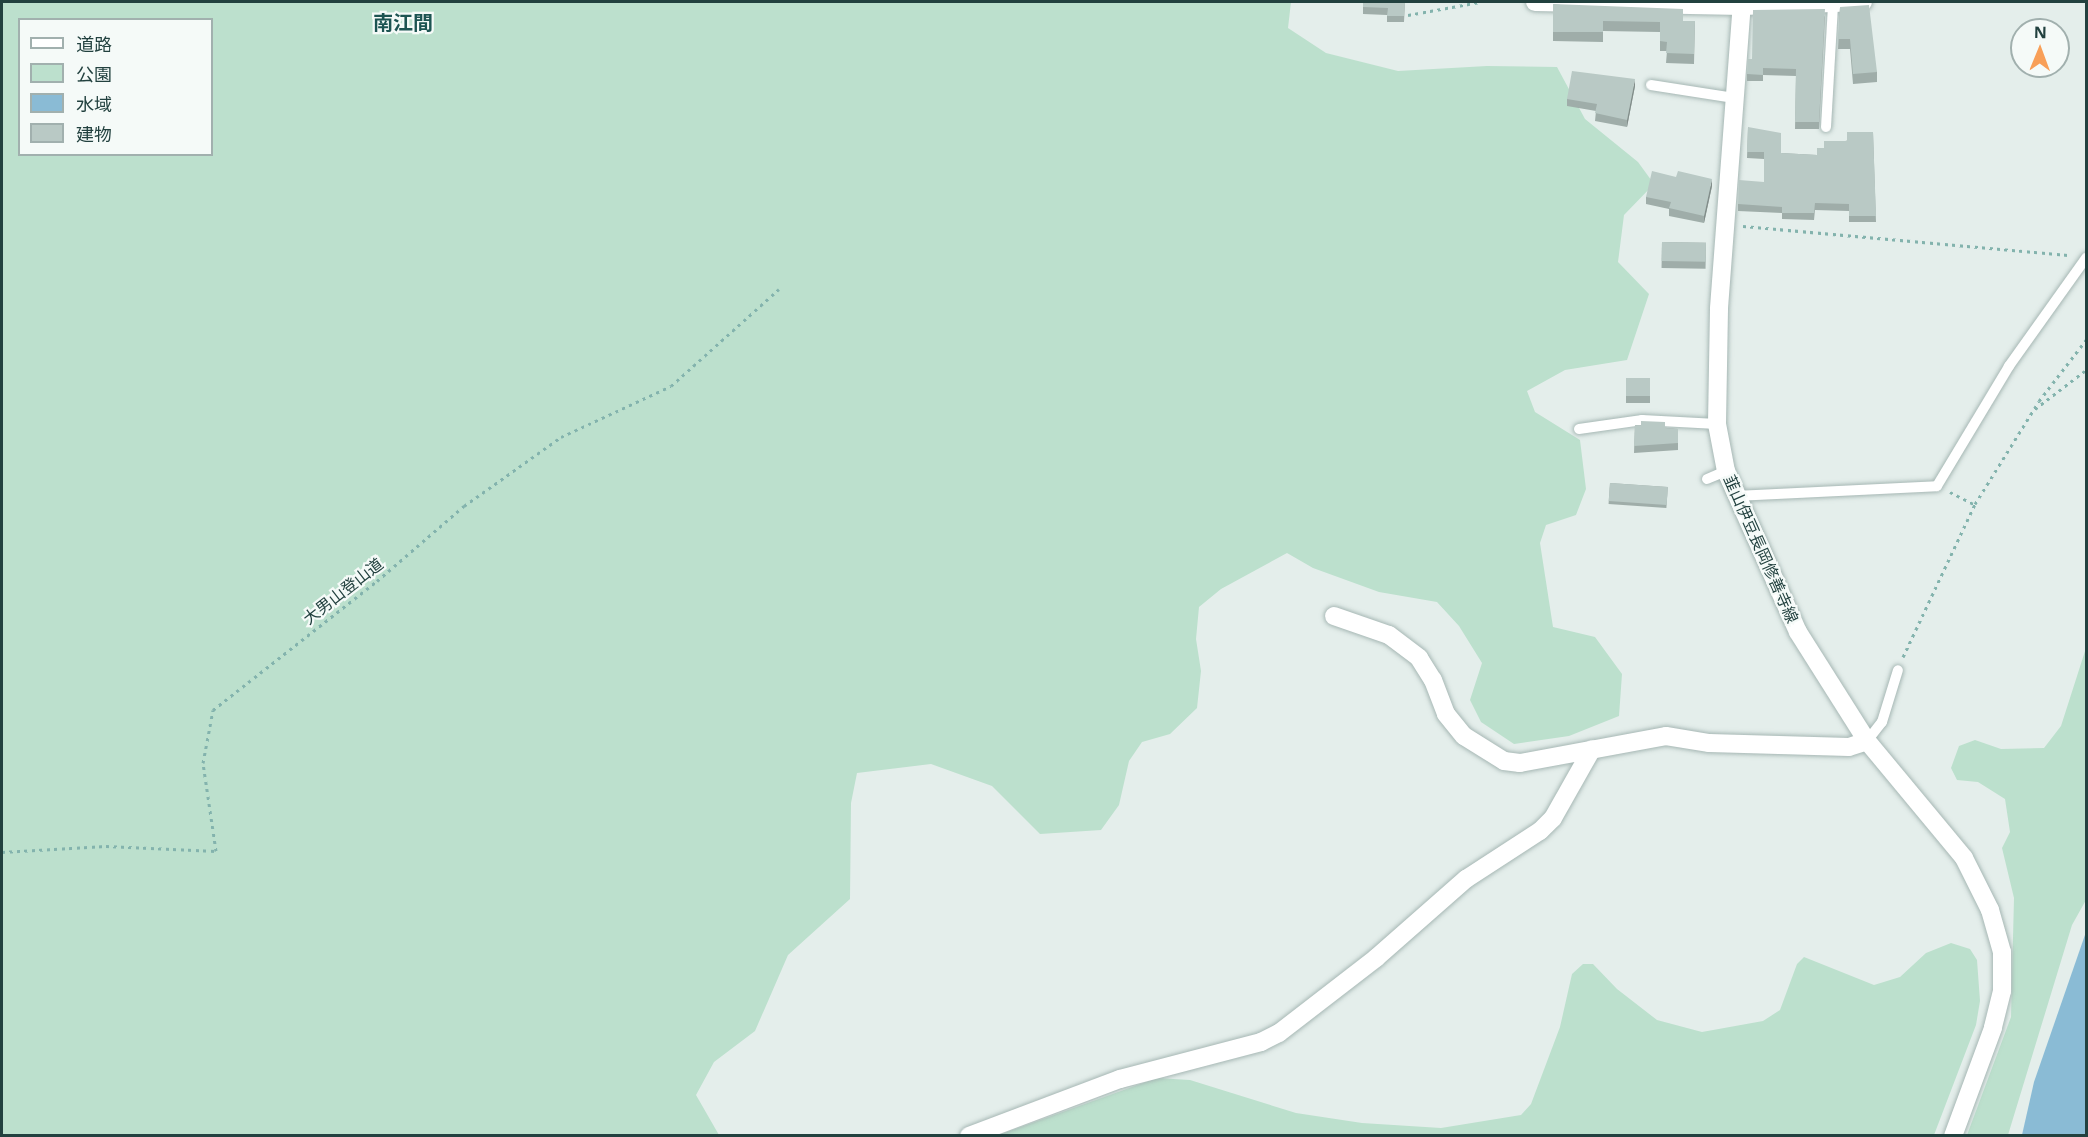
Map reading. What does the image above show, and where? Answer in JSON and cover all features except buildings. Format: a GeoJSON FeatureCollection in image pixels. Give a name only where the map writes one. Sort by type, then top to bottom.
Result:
{"type":"FeatureCollection","features":[{"type":"Feature","properties":{"kind":"street"},"geometry":{"type":"LineString","coordinates":[[1535,2],[1742,4],[1863,2]]}},
{"type":"Feature","properties":{"kind":"street","name":"韮山伊豆長岡修善寺線"},"geometry":{"type":"LineString","coordinates":[[1742,4],[1724,224],[1717,424],[1726,471],[1735,496],[1798,632],[1867,741],[1964,858],[1990,910],[2002,952],[2002,991],[1993,1028],[1953,1136]]}},
{"type":"Feature","properties":{"kind":"street"},"geometry":{"type":"LineString","coordinates":[[1334,616],[1389,635],[1419,658],[1433,680],[1446,714],[1464,736],[1504,761],[1520,763],[1666,736],[1709,743],[1849,747],[1867,741]]}},
{"type":"Feature","properties":{"kind":"street"},"geometry":{"type":"LineString","coordinates":[[969,1136],[1120,1079],[1261,1042],[1279,1033],[1376,958],[1466,879],[1540,831],[1553,818],[1592,749]]}},
{"type":"Feature","properties":{"kind":"lane"},"geometry":{"type":"LineString","coordinates":[[1826,127],[1833,4]]}},
{"type":"Feature","properties":{"kind":"lane"},"geometry":{"type":"LineString","coordinates":[[1652,85],[1734,98]]}},
{"type":"Feature","properties":{"kind":"lane"},"geometry":{"type":"LineString","coordinates":[[1735,496],[1937,486],[2009,366],[2081,257]]}},
{"type":"Feature","properties":{"kind":"lane"},"geometry":{"type":"LineString","coordinates":[[1579,429],[1642,420],[1717,424]]}},
{"type":"Feature","properties":{"kind":"lane"},"geometry":{"type":"LineString","coordinates":[[1707,479],[1726,471]]}},
{"type":"Feature","properties":{"kind":"lane"},"geometry":{"type":"LineString","coordinates":[[1867,741],[1882,722],[1898,670]]}},
{"type":"Feature","properties":{"kind":"path"},"geometry":{"type":"LineString","coordinates":[[1408,15],[1480,2]]}},
{"type":"Feature","properties":{"kind":"path"},"geometry":{"type":"LineString","coordinates":[[1724,224],[2081,257]]}},
{"type":"Feature","properties":{"kind":"path","name":"大男山登山道"},"geometry":{"type":"LineString","coordinates":[[2,852],[106,846],[216,851],[202,763],[213,710],[493,486],[561,437],[671,386],[779,289]]}},
{"type":"Feature","properties":{"kind":"path"},"geometry":{"type":"LineString","coordinates":[[1898,670],[1975,504],[2033,411],[2086,340]]}},
{"type":"Feature","properties":{"kind":"path"},"geometry":{"type":"LineString","coordinates":[[2033,411],[2086,370]]}},
{"type":"Feature","properties":{"kind":"path"},"geometry":{"type":"LineString","coordinates":[[1949,491],[1975,504]]}},
{"type":"Feature","properties":{"kind":"green space"},"geometry":{"type":"Polygon","coordinates":[[[2,2],[1291,2],[1288,28],[1326,53],[1398,71],[1487,66],[1557,67],[1585,119],[1638,162],[1654,184],[1624,215],[1618,262],[1649,294],[1627,360],[1565,370],[1527,391],[1535,412],[1580,440],[1586,489],[1576,515],[1546,525],[1540,543],[1553,627],[1595,637],[1622,674],[1619,716],[1569,736],[1514,744],[1481,722],[1470,700],[1482,663],[1459,626],[1437,602],[1379,592],[1313,568],[1287,553],[1221,589],[1199,607],[1196,639],[1201,671],[1197,708],[1170,734],[1142,742],[1129,761],[1119,805],[1101,830],[1040,834],[992,786],[931,764],[857,773],[851,803],[850,899],[788,955],[755,1031],[714,1062],[696,1095],[719,1135],[2,1136],[2,2]]]}},
{"type":"Feature","properties":{"kind":"green space"},"geometry":{"type":"Polygon","coordinates":[[[2086,648],[2086,900],[2072,925],[2008,1135],[1967,1135],[2011,1017],[2014,898],[2002,848],[2010,832],[2005,799],[1978,782],[1957,780],[1951,768],[1959,746],[1975,740],[2001,749],[2044,748],[2061,726],[2086,648]]]}},
{"type":"Feature","properties":{"kind":"green space"},"geometry":{"type":"Polygon","coordinates":[[[1951,943],[1970,949],[1977,960],[1980,1001],[1976,1025],[1934,1135],[996,1136],[1157,1078],[1190,1080],[1296,1113],[1362,1123],[1441,1128],[1521,1115],[1531,1104],[1560,1027],[1572,974],[1583,964],[1593,964],[1617,989],[1657,1020],[1702,1032],[1763,1021],[1780,1010],[1797,964],[1804,957],[1874,985],[1900,977],[1926,953],[1951,943]]]}},
{"type":"Feature","properties":{"kind":"water"},"geometry":{"type":"Polygon","coordinates":[[[2086,932],[2086,1135],[2022,1135],[2034,1082],[2086,932]]]}},
{"type":"Feature","properties":{"kind":"district","name":"南江間"},"geometry":{"type":"Point","coordinates":[403,22]}}]}
